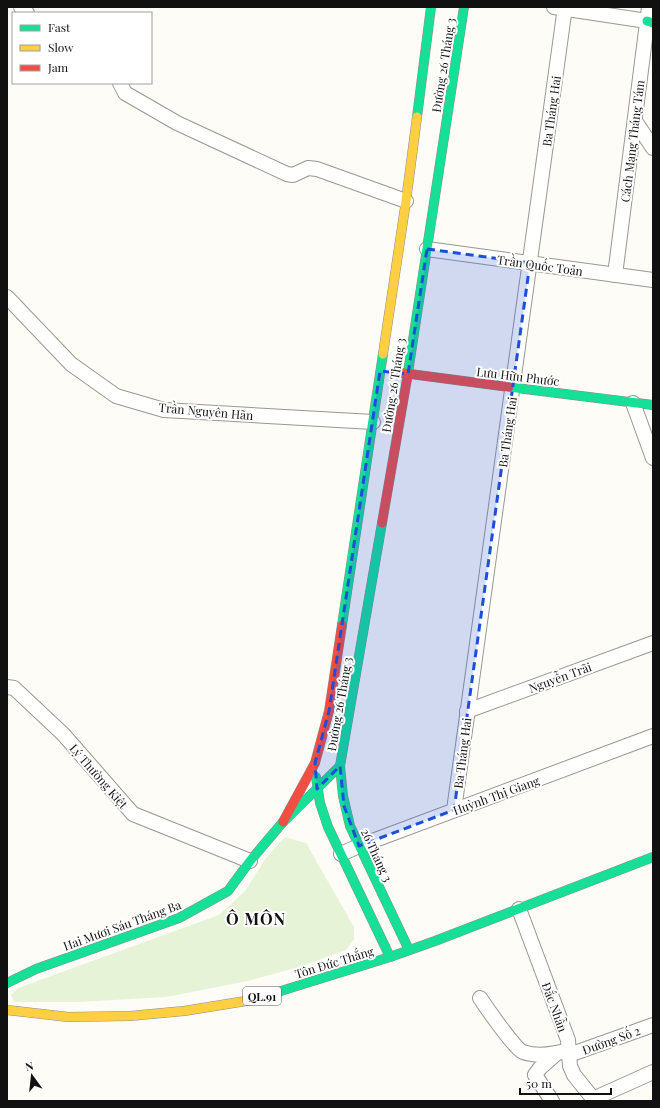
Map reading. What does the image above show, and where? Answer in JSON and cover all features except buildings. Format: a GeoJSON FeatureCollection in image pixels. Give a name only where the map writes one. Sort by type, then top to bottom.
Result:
{"type":"FeatureCollection","features":[{"type":"Feature","properties":{"kind":"main road","name":"Đường 26 Tháng 3"},"geometry":{"type":"LineString","coordinates":[[315,763],[329,712],[406,201],[431,7]]}},
{"type":"Feature","properties":{"kind":"main road","name":"Đường 26 Tháng 3"},"geometry":{"type":"LineString","coordinates":[[340,766],[408,374],[464,7]]}},
{"type":"Feature","properties":{"kind":"main road","name":"Lưu Hữu Phước"},"geometry":{"type":"LineString","coordinates":[[380,371],[653,405]]}},
{"type":"Feature","properties":{"kind":"main road","name":"Hai Mươi Sáu Tháng Ba"},"geometry":{"type":"LineString","coordinates":[[283,822],[315,763]]}},
{"type":"Feature","properties":{"kind":"main road"},"geometry":{"type":"LineString","coordinates":[[315,763],[317,789],[323,813],[332,836],[390,957]]}},
{"type":"Feature","properties":{"kind":"main road","name":"Hai Mươi Sáu Tháng Ba"},"geometry":{"type":"LineString","coordinates":[[7,984],[36,969],[179,918],[228,891],[250,861],[283,822],[340,766]]}},
{"type":"Feature","properties":{"kind":"main road","name":"26 Tháng 3"},"geometry":{"type":"LineString","coordinates":[[340,766],[340,785],[350,826],[409,950]]}},
{"type":"Feature","properties":{"kind":"main road"},"geometry":{"type":"LineString","coordinates":[[283,822],[292,818],[300,817]]}},
{"type":"Feature","properties":{"kind":"main road"},"geometry":{"type":"LineString","coordinates":[[318,822],[332,836]]}},
{"type":"Feature","properties":{"kind":"main road","name":"Tôn Đức Thắng"},"geometry":{"type":"LineString","coordinates":[[7,1010],[68,1017],[130,1016],[251,1000],[390,957],[653,857]]}},
{"type":"Feature","properties":{"kind":"street"},"geometry":{"type":"LineString","coordinates":[[562,8],[650,17]]}},
{"type":"Feature","properties":{"kind":"street","name":"Ba Tháng Hai"},"geometry":{"type":"LineString","coordinates":[[454,810],[530,263],[562,8]]}},
{"type":"Feature","properties":{"kind":"street","name":"Cách Mạng Tháng Tám"},"geometry":{"type":"LineString","coordinates":[[615,275],[650,17]]}},
{"type":"Feature","properties":{"kind":"street"},"geometry":{"type":"LineString","coordinates":[[120,84],[125,93],[177,123],[287,174],[293,175],[308,168],[317,169],[406,201]]}},
{"type":"Feature","properties":{"kind":"street"},"geometry":{"type":"LineString","coordinates":[[635,121],[653,148]]}},
{"type":"Feature","properties":{"kind":"street","name":"Trần Quốc Toản"},"geometry":{"type":"LineString","coordinates":[[427,249],[653,280]]}},
{"type":"Feature","properties":{"kind":"street","name":"Trần Nguyên Hãn"},"geometry":{"type":"LineString","coordinates":[[7,297],[72,364],[116,396],[164,410],[373,422]]}},
{"type":"Feature","properties":{"kind":"street"},"geometry":{"type":"LineString","coordinates":[[633,403],[653,458]]}},
{"type":"Feature","properties":{"kind":"street","name":"Nguyễn Trãi"},"geometry":{"type":"LineString","coordinates":[[467,711],[653,643]]}},
{"type":"Feature","properties":{"kind":"street","name":"Lý Thường Kiệt"},"geometry":{"type":"LineString","coordinates":[[7,687],[14,688],[63,734],[133,814],[250,861]]}},
{"type":"Feature","properties":{"kind":"street","name":"Huỳnh Thị Giang"},"geometry":{"type":"LineString","coordinates":[[341,854],[653,736]]}},
{"type":"Feature","properties":{"kind":"street","name":"Đắc Nhẫn"},"geometry":{"type":"LineString","coordinates":[[519,908],[568,1040],[565,1053],[570,1066],[574,1075],[594,1100]]}},
{"type":"Feature","properties":{"kind":"street"},"geometry":{"type":"LineString","coordinates":[[480,998],[491,1015],[521,1051],[534,1054],[565,1053]]}},
{"type":"Feature","properties":{"kind":"street","name":"Đường Số 2"},"geometry":{"type":"LineString","coordinates":[[565,1053],[653,1025]]}},
{"type":"Feature","properties":{"kind":"street"},"geometry":{"type":"LineString","coordinates":[[552,1101],[537,1079],[536,1075],[540,1068],[565,1053]]}},
{"type":"Feature","properties":{"kind":"street"},"geometry":{"type":"LineString","coordinates":[[594,1100],[653,1072]]}},
{"type":"Feature","properties":{"kind":"highlighted area"},"geometry":{"type":"Polygon","coordinates":[[[427,249],[530,263],[454,810],[359,846],[344,806],[340,766],[317,789],[315,763],[329,711],[380,371],[408,374],[427,249]]]}},
{"type":"Feature","properties":{"kind":"green space"},"geometry":{"type":"Polygon","coordinates":[[[285,837],[306,843],[354,927],[354,939],[346,950],[299,967],[248,981],[166,997],[80,1002],[14,1002],[11,995],[18,988],[219,915],[245,891],[266,858],[285,837]]]}},
{"type":"Feature","properties":{"kind":"traffic: fast"},"geometry":{"type":"LineString","coordinates":[[417,117],[431,7]]}},
{"type":"Feature","properties":{"kind":"traffic: fast"},"geometry":{"type":"LineString","coordinates":[[407,379],[464,7]]}},
{"type":"Feature","properties":{"kind":"traffic: fast"},"geometry":{"type":"LineString","coordinates":[[647,21],[653,23]]}},
{"type":"Feature","properties":{"kind":"traffic: fast"},"geometry":{"type":"LineString","coordinates":[[342,625],[383,354]]}},
{"type":"Feature","properties":{"kind":"traffic: fast"},"geometry":{"type":"LineString","coordinates":[[509,387],[653,405]]}},
{"type":"Feature","properties":{"kind":"traffic: fast"},"geometry":{"type":"LineString","coordinates":[[382,523],[340,766],[343,796],[350,826],[409,950]]}},
{"type":"Feature","properties":{"kind":"traffic: fast"},"geometry":{"type":"LineString","coordinates":[[7,983],[36,969],[179,918],[228,891],[250,861],[283,822],[340,766]]}},
{"type":"Feature","properties":{"kind":"traffic: fast"},"geometry":{"type":"LineString","coordinates":[[316,777],[320,803],[328,827],[390,957]]}},
{"type":"Feature","properties":{"kind":"traffic: fast"},"geometry":{"type":"LineString","coordinates":[[252,1000],[390,957],[435,941],[653,857]]}},
{"type":"Feature","properties":{"kind":"traffic: slow"},"geometry":{"type":"LineString","coordinates":[[383,354],[417,117]]}},
{"type":"Feature","properties":{"kind":"traffic: slow"},"geometry":{"type":"LineString","coordinates":[[7,1010],[68,1017],[130,1016],[184,1011],[252,1000]]}},
{"type":"Feature","properties":{"kind":"traffic: jam"},"geometry":{"type":"LineString","coordinates":[[395,372],[509,387]]}},
{"type":"Feature","properties":{"kind":"traffic: jam"},"geometry":{"type":"LineString","coordinates":[[382,523],[407,379]]}},
{"type":"Feature","properties":{"kind":"traffic: jam"},"geometry":{"type":"LineString","coordinates":[[283,822],[315,763],[329,711],[342,625]]}},
{"type":"Feature","properties":{"kind":"district","name":"Ô MÔN"},"geometry":{"type":"Point","coordinates":[256,918]}}]}
